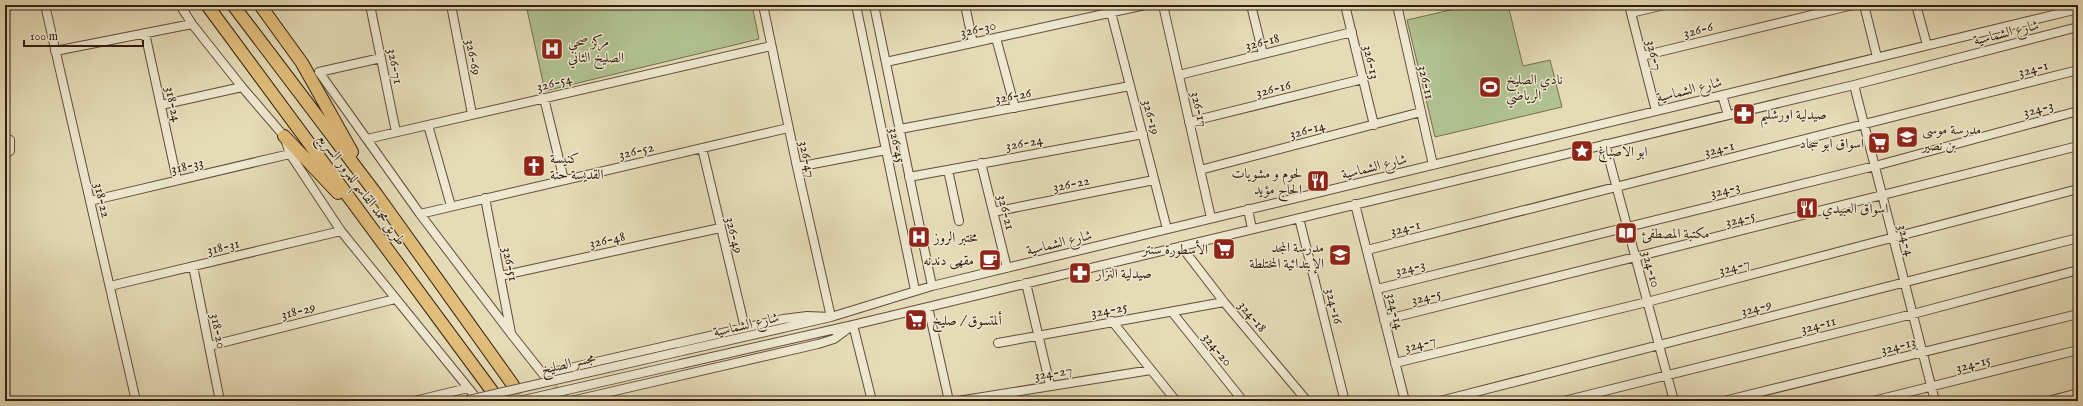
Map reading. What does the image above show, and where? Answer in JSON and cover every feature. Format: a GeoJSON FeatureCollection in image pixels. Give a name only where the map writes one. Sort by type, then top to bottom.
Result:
{"type":"FeatureCollection","features":[{"type":"Feature","properties":{"kind":"highway","name":"طريق محمد القاسم للمرور السريع"},"geometry":{"type":"LineString","coordinates":[[207,5],[492,390]]}},
{"type":"Feature","properties":{"kind":"highway","name":"طريق محمد القاسم للمرور السريع"},"geometry":{"type":"LineString","coordinates":[[233,5],[377,195],[513,385]]}},
{"type":"Feature","properties":{"kind":"highway"},"geometry":{"type":"LineString","coordinates":[[260,5],[302,63],[377,195]]}},
{"type":"Feature","properties":{"kind":"highway"},"geometry":{"type":"LineString","coordinates":[[284,136],[375,231]]}},
{"type":"Feature","properties":{"kind":"street","name":"318-22"},"geometry":{"type":"LineString","coordinates":[[45,5],[136,401]]}},
{"type":"Feature","properties":{"kind":"street"},"geometry":{"type":"LineString","coordinates":[[180,5],[192,24],[242,87],[284,136],[290,154],[342,231],[395,299],[474,395]]}},
{"type":"Feature","properties":{"kind":"street","name":"326-71"},"geometry":{"type":"LineString","coordinates":[[370,5],[396,132]]}},
{"type":"Feature","properties":{"kind":"street","name":"326-69"},"geometry":{"type":"LineString","coordinates":[[451,5],[472,114]]}},
{"type":"Feature","properties":{"kind":"street","name":"326-47"},"geometry":{"type":"LineString","coordinates":[[763,5],[796,167],[831,317]]}},
{"type":"Feature","properties":{"kind":"street","name":"326-45"},"geometry":{"type":"LineString","coordinates":[[856,5],[915,290]]}},
{"type":"Feature","properties":{"kind":"street","name":"326-45"},"geometry":{"type":"LineString","coordinates":[[874,5],[932,286]]}},
{"type":"Feature","properties":{"kind":"street"},"geometry":{"type":"LineString","coordinates":[[965,5],[973,43]]}},
{"type":"Feature","properties":{"kind":"street","name":"326-30"},"geometry":{"type":"LineString","coordinates":[[886,62],[1145,5]]}},
{"type":"Feature","properties":{"kind":"street","name":"326-17"},"geometry":{"type":"LineString","coordinates":[[1163,5],[1211,218]]}},
{"type":"Feature","properties":{"kind":"street"},"geometry":{"type":"LineString","coordinates":[[1251,5],[1263,54]]}},
{"type":"Feature","properties":{"kind":"street","name":"326-13"},"geometry":{"type":"LineString","coordinates":[[1345,5],[1374,125]]}},
{"type":"Feature","properties":{"kind":"street","name":"326-11"},"geometry":{"type":"LineString","coordinates":[[1397,5],[1433,165]]}},
{"type":"Feature","properties":{"kind":"street"},"geometry":{"type":"LineString","coordinates":[[1630,9],[1664,5]]}},
{"type":"Feature","properties":{"kind":"street","name":"326-6"},"geometry":{"type":"LineString","coordinates":[[1642,56],[1853,5]]}},
{"type":"Feature","properties":{"kind":"street"},"geometry":{"type":"LineString","coordinates":[[1864,5],[1877,57]]}},
{"type":"Feature","properties":{"kind":"street"},"geometry":{"type":"LineString","coordinates":[[1916,5],[1927,45]]}},
{"type":"Feature","properties":{"kind":"street","name":"326-7"},"geometry":{"type":"LineString","coordinates":[[1630,9],[1656,111]]}},
{"type":"Feature","properties":{"kind":"street","name":"شارع الشماسية"},"geometry":{"type":"LineString","coordinates":[[678,352],[831,317],[915,290],[2078,9]]}},
{"type":"Feature","properties":{"kind":"street","name":"326-19"},"geometry":{"type":"LineString","coordinates":[[1111,12],[1167,229]]}},
{"type":"Feature","properties":{"kind":"street"},"geometry":{"type":"LineString","coordinates":[[56,51],[192,24]]}},
{"type":"Feature","properties":{"kind":"street","name":"شارع الشماسية"},"geometry":{"type":"LineString","coordinates":[[681,364],[853,325],[1854,85],[2078,27]]}},
{"type":"Feature","properties":{"kind":"street","name":"326-18"},"geometry":{"type":"LineString","coordinates":[[1179,75],[1352,32]]}},
{"type":"Feature","properties":{"kind":"street","name":"318-24"},"geometry":{"type":"LineString","coordinates":[[145,33],[177,180]]}},
{"type":"Feature","properties":{"kind":"street"},"geometry":{"type":"LineString","coordinates":[[996,38],[1015,108]]}},
{"type":"Feature","properties":{"kind":"street","name":"326-54"},"geometry":{"type":"LineString","coordinates":[[367,139],[771,46]]}},
{"type":"Feature","properties":{"kind":"street"},"geometry":{"type":"LineString","coordinates":[[381,58],[319,72],[420,214],[545,376],[795,317],[831,317]]}},
{"type":"Feature","properties":{"kind":"street","name":"324-1"},"geometry":{"type":"LineString","coordinates":[[1367,250],[2078,70]]}},
{"type":"Feature","properties":{"kind":"street","name":"326-16"},"geometry":{"type":"LineString","coordinates":[[1189,122],[1363,79]]}},
{"type":"Feature","properties":{"kind":"street","name":"324-4"},"geometry":{"type":"LineString","coordinates":[[1854,85],[1935,401]]}},
{"type":"Feature","properties":{"kind":"street","name":"326-26"},"geometry":{"type":"LineString","coordinates":[[900,129],[1130,86]]}},
{"type":"Feature","properties":{"kind":"street"},"geometry":{"type":"LineString","coordinates":[[161,105],[242,87]]}},
{"type":"Feature","properties":{"kind":"street"},"geometry":{"type":"LineString","coordinates":[[1722,95],[1728,115]]}},
{"type":"Feature","properties":{"kind":"street"},"geometry":{"type":"LineString","coordinates":[[544,98],[564,180]]}},
{"type":"Feature","properties":{"kind":"street","name":"324-3"},"geometry":{"type":"LineString","coordinates":[[1377,289],[1874,166],[2078,111]]}},
{"type":"Feature","properties":{"kind":"street","name":"326-14"},"geometry":{"type":"LineString","coordinates":[[1200,170],[1421,112]]}},
{"type":"Feature","properties":{"kind":"street"},"geometry":{"type":"LineString","coordinates":[[428,125],[451,206]]}},
{"type":"Feature","properties":{"kind":"street","name":"326-52"},"geometry":{"type":"LineString","coordinates":[[420,214],[788,128]]}},
{"type":"Feature","properties":{"kind":"street","name":"326-24"},"geometry":{"type":"LineString","coordinates":[[910,177],[1142,134]]}},
{"type":"Feature","properties":{"kind":"street"},"geometry":{"type":"LineString","coordinates":[[5,154],[10,151],[10,140]]}},
{"type":"Feature","properties":{"kind":"street","name":"324-10"},"geometry":{"type":"LineString","coordinates":[[1605,144],[1674,401]]}},
{"type":"Feature","properties":{"kind":"street","name":"324-5"},"geometry":{"type":"LineString","coordinates":[[1384,320],[2078,146]]}},
{"type":"Feature","properties":{"kind":"street","name":"326-49"},"geometry":{"type":"LineString","coordinates":[[702,148],[745,328]]}},
{"type":"Feature","properties":{"kind":"street"},"geometry":{"type":"LineString","coordinates":[[796,167],[886,150]]}},
{"type":"Feature","properties":{"kind":"street","name":"318-33"},"geometry":{"type":"LineString","coordinates":[[90,201],[290,154]]}},
{"type":"Feature","properties":{"kind":"street","name":"326-21"},"geometry":{"type":"LineString","coordinates":[[981,163],[1007,268]]}},
{"type":"Feature","properties":{"kind":"street"},"geometry":{"type":"LineString","coordinates":[[948,170],[959,221]]}},
{"type":"Feature","properties":{"kind":"street","name":"326-22"},"geometry":{"type":"LineString","coordinates":[[993,212],[1154,180]]}},
{"type":"Feature","properties":{"kind":"street","name":"324-7"},"geometry":{"type":"LineString","coordinates":[[1395,362],[1647,302],[2078,189]]}},
{"type":"Feature","properties":{"kind":"street","name":"326-51"},"geometry":{"type":"LineString","coordinates":[[485,198],[512,335]]}},
{"type":"Feature","properties":{"kind":"street","name":"324-14"},"geometry":{"type":"LineString","coordinates":[[1355,204],[1405,401]]}},
{"type":"Feature","properties":{"kind":"street"},"geometry":{"type":"LineString","coordinates":[[1248,210],[1252,229]]}},
{"type":"Feature","properties":{"kind":"street","name":"324-16"},"geometry":{"type":"LineString","coordinates":[[1299,218],[1344,401]]}},
{"type":"Feature","properties":{"kind":"street","name":"326-48"},"geometry":{"type":"LineString","coordinates":[[500,276],[720,228]]}},
{"type":"Feature","properties":{"kind":"street","name":"318-31"},"geometry":{"type":"LineString","coordinates":[[110,286],[342,231]]}},
{"type":"Feature","properties":{"kind":"street","name":"324-9"},"geometry":{"type":"LineString","coordinates":[[1440,401],[2078,238]]}},
{"type":"Feature","properties":{"kind":"street","name":"324-18"},"geometry":{"type":"LineString","coordinates":[[1181,246],[1224,302],[1305,400]]}},
{"type":"Feature","properties":{"kind":"street","name":"318-20"},"geometry":{"type":"LineString","coordinates":[[193,266],[220,401]]}},
{"type":"Feature","properties":{"kind":"street","name":"324-11"},"geometry":{"type":"LineString","coordinates":[[1564,401],[1913,314],[2078,270]]}},
{"type":"Feature","properties":{"kind":"street"},"geometry":{"type":"LineString","coordinates":[[1026,283],[1050,385]]}},
{"type":"Feature","properties":{"kind":"street","name":"318-29"},"geometry":{"type":"LineString","coordinates":[[209,346],[395,299]]}},
{"type":"Feature","properties":{"kind":"street","name":"324-25"},"geometry":{"type":"LineString","coordinates":[[998,343],[1112,321],[1224,302]]}},
{"type":"Feature","properties":{"kind":"street"},"geometry":{"type":"LineString","coordinates":[[928,307],[949,401]]}},
{"type":"Feature","properties":{"kind":"street","name":"324-20"},"geometry":{"type":"LineString","coordinates":[[1172,312],[1243,401]]}},
{"type":"Feature","properties":{"kind":"street","name":"324-13"},"geometry":{"type":"LineString","coordinates":[[1724,401],[2078,314]]}},
{"type":"Feature","properties":{"kind":"street"},"geometry":{"type":"LineString","coordinates":[[1112,321],[1176,401]]}},
{"type":"Feature","properties":{"kind":"street"},"geometry":{"type":"LineString","coordinates":[[571,401],[822,343],[840,335],[853,325],[872,401]]}},
{"type":"Feature","properties":{"kind":"street","name":"324-15"},"geometry":{"type":"LineString","coordinates":[[1874,401],[2078,350]]}},
{"type":"Feature","properties":{"kind":"street","name":"مجسر الصليخ"},"geometry":{"type":"LineString","coordinates":[[464,401],[678,352]]}},
{"type":"Feature","properties":{"kind":"street","name":"مجسر الصليخ"},"geometry":{"type":"LineString","coordinates":[[519,401],[681,364]]}},
{"type":"Feature","properties":{"kind":"street","name":"324-27"},"geometry":{"type":"LineString","coordinates":[[958,401],[997,398],[1050,385],[1151,370]]}},
{"type":"Feature","properties":{"kind":"street"},"geometry":{"type":"LineString","coordinates":[[414,401],[468,388]]}},
{"type":"Feature","properties":{"kind":"street"},"geometry":{"type":"LineString","coordinates":[[2048,401],[2078,393]]}},
{"type":"Feature","properties":{"kind":"green space"},"geometry":{"type":"Polygon","coordinates":[[[526,5],[752,5],[759,39],[545,91],[526,5]]]}},
{"type":"Feature","properties":{"kind":"green space","name":"نادي الصليخ الرياضي"},"geometry":{"type":"Polygon","coordinates":[[[1472,5],[1508,5],[1523,66],[1550,60],[1562,107],[1435,137],[1407,20],[1472,5]]]}},
{"type":"Feature","properties":{"kind":"tunnel"},"geometry":{"type":"LineString","coordinates":[[546,378],[561,396]]}},
{"type":"Feature","properties":{"kind":"tunnel"},"geometry":{"type":"LineString","coordinates":[[513,385],[525,401]]}},
{"type":"Feature","properties":{"kind":"tunnel"},"geometry":{"type":"LineString","coordinates":[[492,391],[499,401]]}},
{"type":"Feature","properties":{"kind":"place","name":"مركز صحي الصليخ الثاني"},"geometry":{"type":"Point","coordinates":[552,49]}},
{"type":"Feature","properties":{"kind":"place","name":"نادي الصليخ الرياضي"},"geometry":{"type":"Point","coordinates":[1490,87]}},
{"type":"Feature","properties":{"kind":"place","name":"صيدلية اورشليم"},"geometry":{"type":"Point","coordinates":[1744,114]}},
{"type":"Feature","properties":{"kind":"place","name":"مدرسة موسى بن نصير"},"geometry":{"type":"Point","coordinates":[1907,137]}},
{"type":"Feature","properties":{"kind":"place","name":"اسواق ابو سجاد"},"geometry":{"type":"Point","coordinates":[1879,143]}},
{"type":"Feature","properties":{"kind":"place","name":"ابو الاصباغ"},"geometry":{"type":"Point","coordinates":[1582,151]}},
{"type":"Feature","properties":{"kind":"place","name":"كنيسة القديسة حنة"},"geometry":{"type":"Point","coordinates":[534,166]}},
{"type":"Feature","properties":{"kind":"place","name":"لحوم و مشويات الحاج مؤيد"},"geometry":{"type":"Point","coordinates":[1318,181]}},
{"type":"Feature","properties":{"kind":"place","name":"اسواق العبيدي"},"geometry":{"type":"Point","coordinates":[1807,208]}},
{"type":"Feature","properties":{"kind":"place","name":"مكتبة المصطفئ"},"geometry":{"type":"Point","coordinates":[1626,233]}},
{"type":"Feature","properties":{"kind":"place","name":"مختبر الروز"},"geometry":{"type":"Point","coordinates":[919,237]}},
{"type":"Feature","properties":{"kind":"place","name":"الأسطورة سنتر"},"geometry":{"type":"Point","coordinates":[1224,249]}},
{"type":"Feature","properties":{"kind":"place","name":"مدرسة المجد الإبتدائية المختلطة"},"geometry":{"type":"Point","coordinates":[1340,255]}},
{"type":"Feature","properties":{"kind":"place","name":"مقهى دندنه"},"geometry":{"type":"Point","coordinates":[990,260]}},
{"type":"Feature","properties":{"kind":"place","name":"صيدلية النزار"},"geometry":{"type":"Point","coordinates":[1080,273]}},
{"type":"Feature","properties":{"kind":"place","name":"ألمتسوق / صليخ"},"geometry":{"type":"Point","coordinates":[916,320]}}]}
